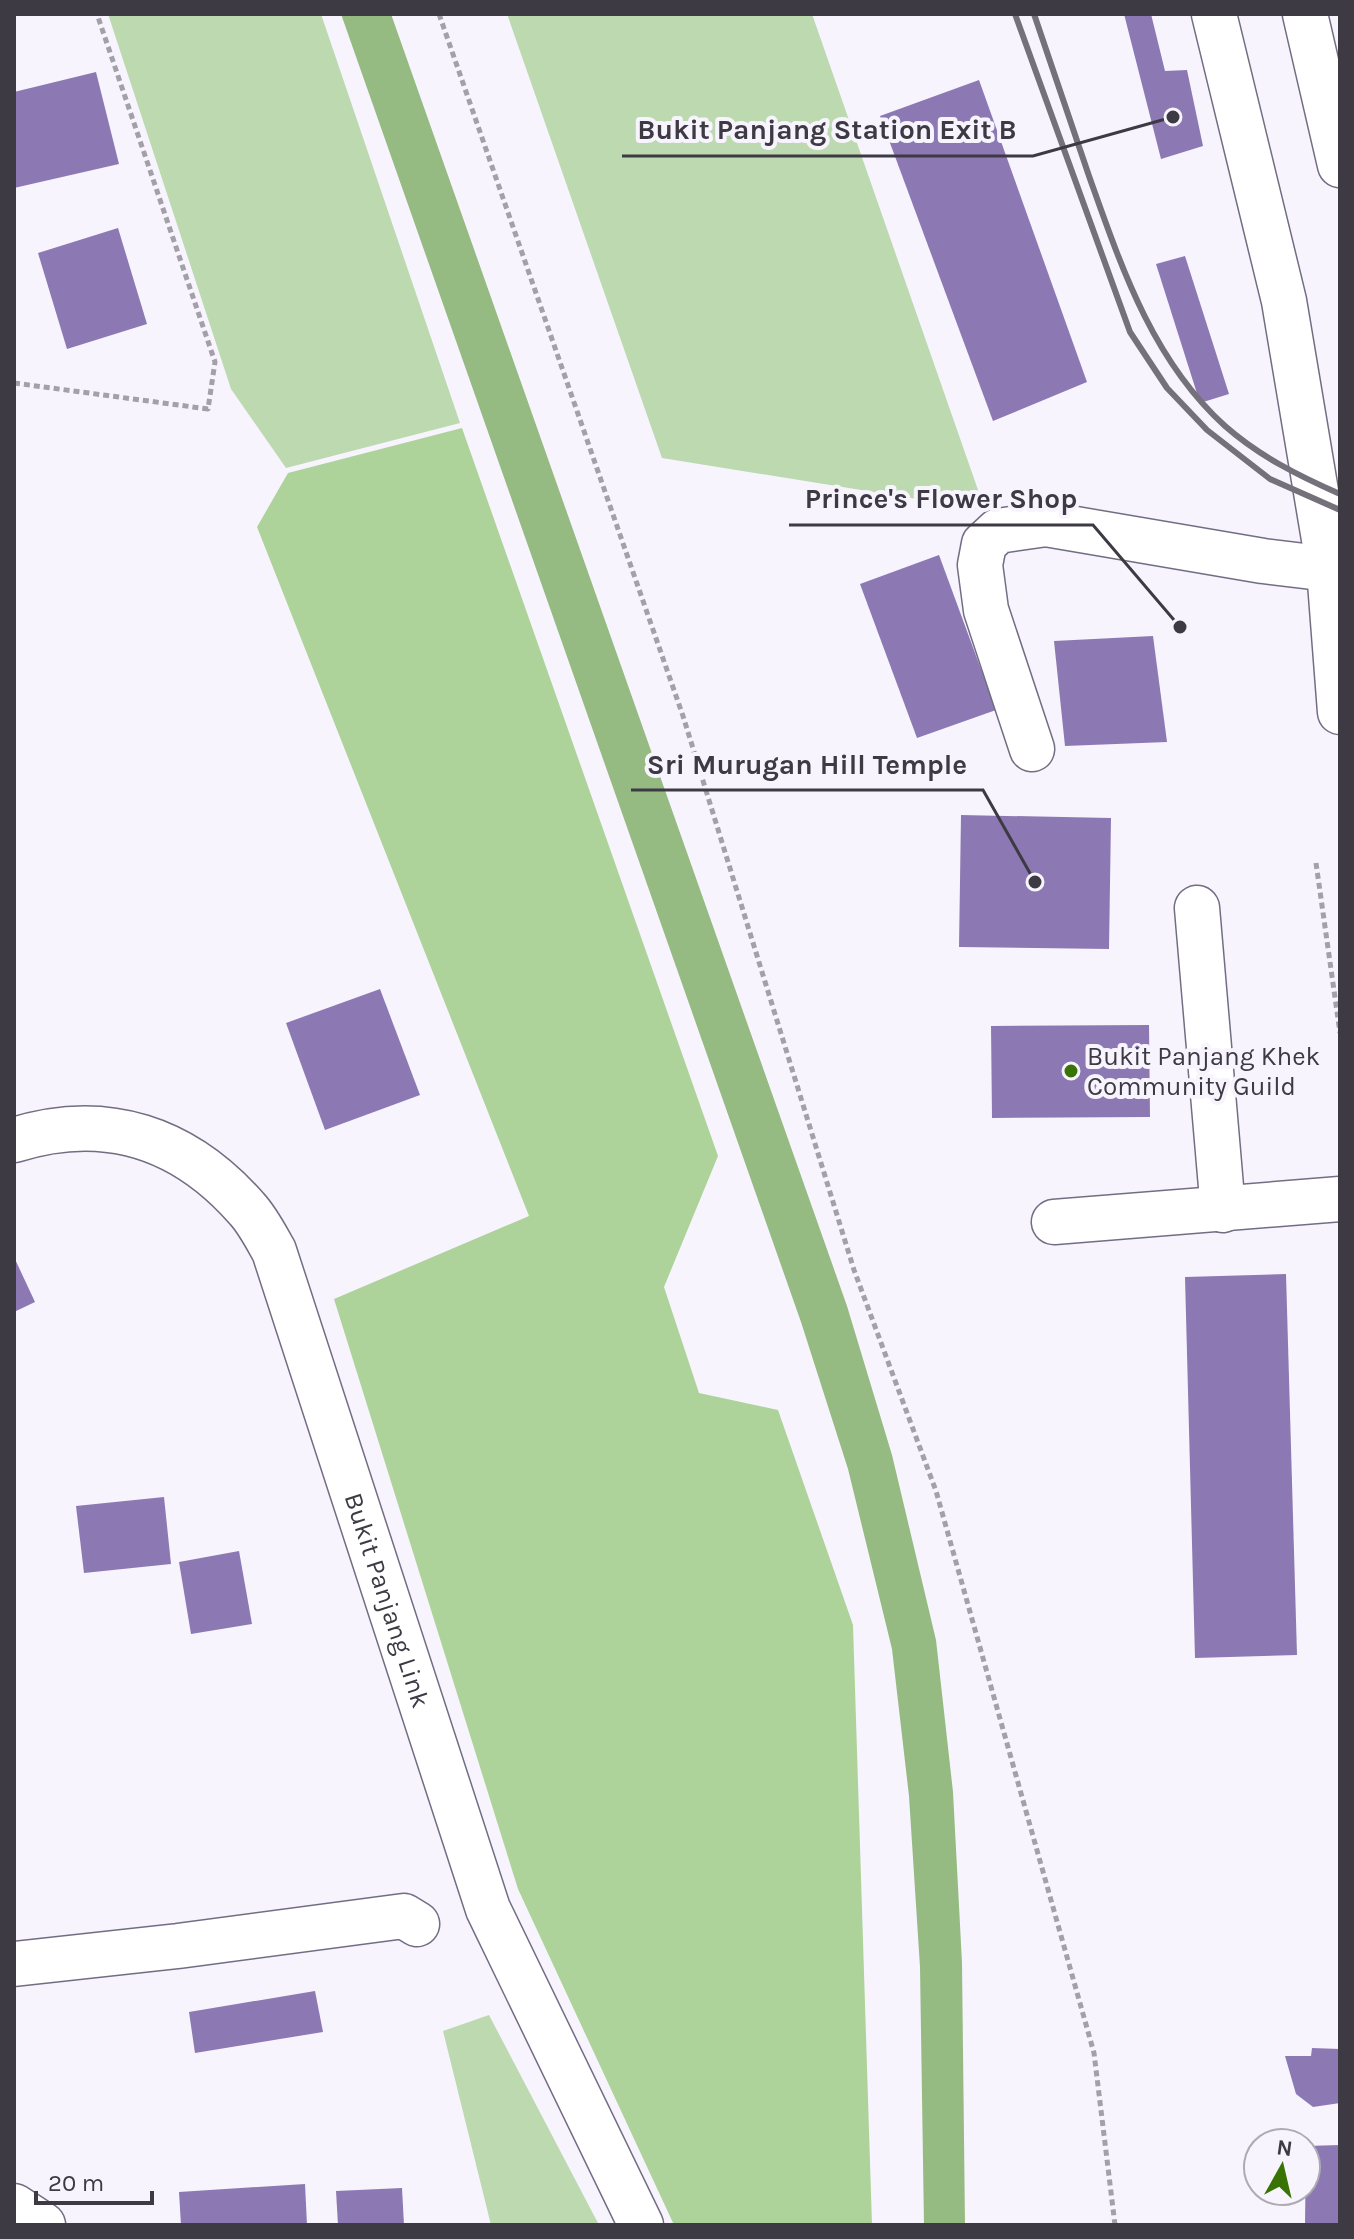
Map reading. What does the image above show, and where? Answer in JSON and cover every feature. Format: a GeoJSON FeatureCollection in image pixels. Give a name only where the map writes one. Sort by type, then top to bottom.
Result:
{"type":"FeatureCollection","features":[{"type":"Feature","properties":{"kind":"main road"},"geometry":{"type":"LineString","coordinates":[[1214,14],[1284,301],[1329,569],[1340,712]]}},
{"type":"Feature","properties":{"kind":"main road"},"geometry":{"type":"LineString","coordinates":[[1305,14],[1340,165]]}},
{"type":"Feature","properties":{"kind":"main road"},"geometry":{"type":"LineString","coordinates":[[1189,547],[1275,549],[1300,539],[1321,517]]}},
{"type":"Feature","properties":{"kind":"main road"},"geometry":{"type":"LineString","coordinates":[[1032,749],[986,610],[980,565],[984,544],[998,531],[1046,524],[1263,561],[1329,569]]}},
{"type":"Feature","properties":{"kind":"main road"},"geometry":{"type":"LineString","coordinates":[[1197,908],[1223,1210]]}},
{"type":"Feature","properties":{"kind":"main road","name":"Bukit Panjang Link"},"geometry":{"type":"LineString","coordinates":[[14,1140],[32,1134],[81,1129],[127,1131],[167,1145],[215,1176],[250,1211],[274,1251],[488,1909],[641,2225]]}},
{"type":"Feature","properties":{"kind":"main road"},"geometry":{"type":"LineString","coordinates":[[1054,1222],[1340,1199]]}},
{"type":"Feature","properties":{"kind":"main road"},"geometry":{"type":"LineString","coordinates":[[14,1964],[404,1916],[417,1924]]}},
{"type":"Feature","properties":{"kind":"main road"},"geometry":{"type":"LineString","coordinates":[[14,2206],[43,2225]]}},
{"type":"Feature","properties":{"kind":"path"},"geometry":{"type":"LineString","coordinates":[[14,383],[208,409],[215,362],[97,14]]}},
{"type":"Feature","properties":{"kind":"path"},"geometry":{"type":"LineString","coordinates":[[439,14],[683,716],[854,1270],[936,1491],[1094,2053],[1115,2225]]}},
{"type":"Feature","properties":{"kind":"path"},"geometry":{"type":"LineString","coordinates":[[1316,863],[1340,1033]]}},
{"type":"Feature","properties":{"kind":"shaded area"},"geometry":{"type":"Polygon","coordinates":[[[108,14],[321,14],[460,423],[286,468],[231,389],[108,14]]]}},
{"type":"Feature","properties":{"kind":"shaded area"},"geometry":{"type":"Polygon","coordinates":[[[341,14],[391,14],[847,1306],[892,1455],[936,1640],[953,1792],[962,1963],[965,2225],[924,2225],[920,1967],[909,1796],[892,1649],[848,1469],[801,1322],[341,14]]]}},
{"type":"Feature","properties":{"kind":"shaded area"},"geometry":{"type":"Polygon","coordinates":[[[507,14],[812,14],[985,510],[662,458],[507,14]]]}},
{"type":"Feature","properties":{"kind":"shaded area"},"geometry":{"type":"Polygon","coordinates":[[[462,428],[718,1156],[664,1287],[699,1393],[778,1410],[853,1625],[872,2225],[674,2225],[518,1889],[334,1299],[529,1216],[257,527],[288,473],[462,428]]]}},
{"type":"Feature","properties":{"kind":"shaded area"},"geometry":{"type":"Polygon","coordinates":[[[489,2015],[599,2225],[491,2225],[443,2031],[489,2015]]]}},
{"type":"Feature","properties":{"kind":"building"},"geometry":{"type":"Polygon","coordinates":[[[1124,14],[1151,14],[1165,71],[1187,70],[1203,146],[1161,159],[1124,14]]]}},
{"type":"Feature","properties":{"kind":"building"},"geometry":{"type":"Polygon","coordinates":[[[96,72],[119,164],[14,188],[14,92],[96,72]]]}},
{"type":"Feature","properties":{"kind":"building"},"geometry":{"type":"Polygon","coordinates":[[[979,80],[1087,382],[993,421],[880,116],[979,80]]]}},
{"type":"Feature","properties":{"kind":"building"},"geometry":{"type":"Polygon","coordinates":[[[118,228],[147,324],[67,349],[38,253],[118,228]]]}},
{"type":"Feature","properties":{"kind":"building"},"geometry":{"type":"Polygon","coordinates":[[[1185,256],[1229,394],[1200,403],[1156,264],[1185,256]]]}},
{"type":"Feature","properties":{"kind":"building"},"geometry":{"type":"Polygon","coordinates":[[[939,555],[996,710],[917,738],[860,584],[939,555]]]}},
{"type":"Feature","properties":{"kind":"building"},"geometry":{"type":"Polygon","coordinates":[[[1153,636],[1167,742],[1065,746],[1054,641],[1153,636]]]}},
{"type":"Feature","properties":{"kind":"building"},"geometry":{"type":"Polygon","coordinates":[[[961,815],[1111,818],[1109,949],[959,947],[961,815]]]}},
{"type":"Feature","properties":{"kind":"building"},"geometry":{"type":"Polygon","coordinates":[[[380,989],[420,1095],[325,1130],[286,1023],[380,989]]]}},
{"type":"Feature","properties":{"kind":"building","name":"Bukit Panjang Khek Community Guild"},"geometry":{"type":"Polygon","coordinates":[[[1149,1025],[1150,1117],[992,1118],[991,1026],[1149,1025]]]}},
{"type":"Feature","properties":{"kind":"building"},"geometry":{"type":"Polygon","coordinates":[[[14,1257],[35,1302],[14,1312],[14,1257]]]}},
{"type":"Feature","properties":{"kind":"building"},"geometry":{"type":"Polygon","coordinates":[[[1286,1274],[1297,1655],[1195,1658],[1185,1277],[1286,1274]]]}},
{"type":"Feature","properties":{"kind":"building"},"geometry":{"type":"Polygon","coordinates":[[[164,1497],[171,1564],[84,1573],[76,1506],[164,1497]]]}},
{"type":"Feature","properties":{"kind":"building"},"geometry":{"type":"Polygon","coordinates":[[[239,1551],[252,1624],[191,1634],[179,1562],[239,1551]]]}},
{"type":"Feature","properties":{"kind":"building"},"geometry":{"type":"Polygon","coordinates":[[[315,1991],[323,2032],[195,2053],[189,2012],[315,1991]]]}},
{"type":"Feature","properties":{"kind":"building"},"geometry":{"type":"Polygon","coordinates":[[[1312,2048],[1340,2049],[1340,2103],[1313,2107],[1296,2094],[1285,2056],[1311,2056],[1312,2048]]]}},
{"type":"Feature","properties":{"kind":"building"},"geometry":{"type":"Polygon","coordinates":[[[1340,2145],[1340,2225],[1305,2225],[1305,2207],[1322,2207],[1322,2146],[1340,2145]]]}},
{"type":"Feature","properties":{"kind":"building"},"geometry":{"type":"Polygon","coordinates":[[[305,2184],[307,2225],[181,2225],[179,2192],[305,2184]]]}},
{"type":"Feature","properties":{"kind":"building"},"geometry":{"type":"Polygon","coordinates":[[[402,2188],[404,2225],[338,2225],[336,2191],[402,2188]]]}},
{"type":"Feature","properties":{"kind":"railway"},"geometry":{"type":"LineString","coordinates":[[1015,14],[1130,332],[1167,388],[1207,430],[1270,479],[1340,510]]}},
{"type":"Feature","properties":{"kind":"railway"},"geometry":{"type":"LineString","coordinates":[[1034,14],[1113,244],[1142,310],[1177,372],[1238,437],[1280,464],[1340,494]]}},
{"type":"Feature","properties":{"kind":"place","name":"Bukit Panjang Station Exit B"},"geometry":{"type":"Point","coordinates":[1173,117]}},
{"type":"Feature","properties":{"kind":"place","name":"Prince's Flower Shop"},"geometry":{"type":"Point","coordinates":[1180,627]}},
{"type":"Feature","properties":{"kind":"place","name":"Sri Murugan Hill Temple"},"geometry":{"type":"Point","coordinates":[1035,882]}},
{"type":"Feature","properties":{"kind":"place","name":"Bukit Panjang Khek Community Guild"},"geometry":{"type":"Point","coordinates":[1071,1071]}}]}
